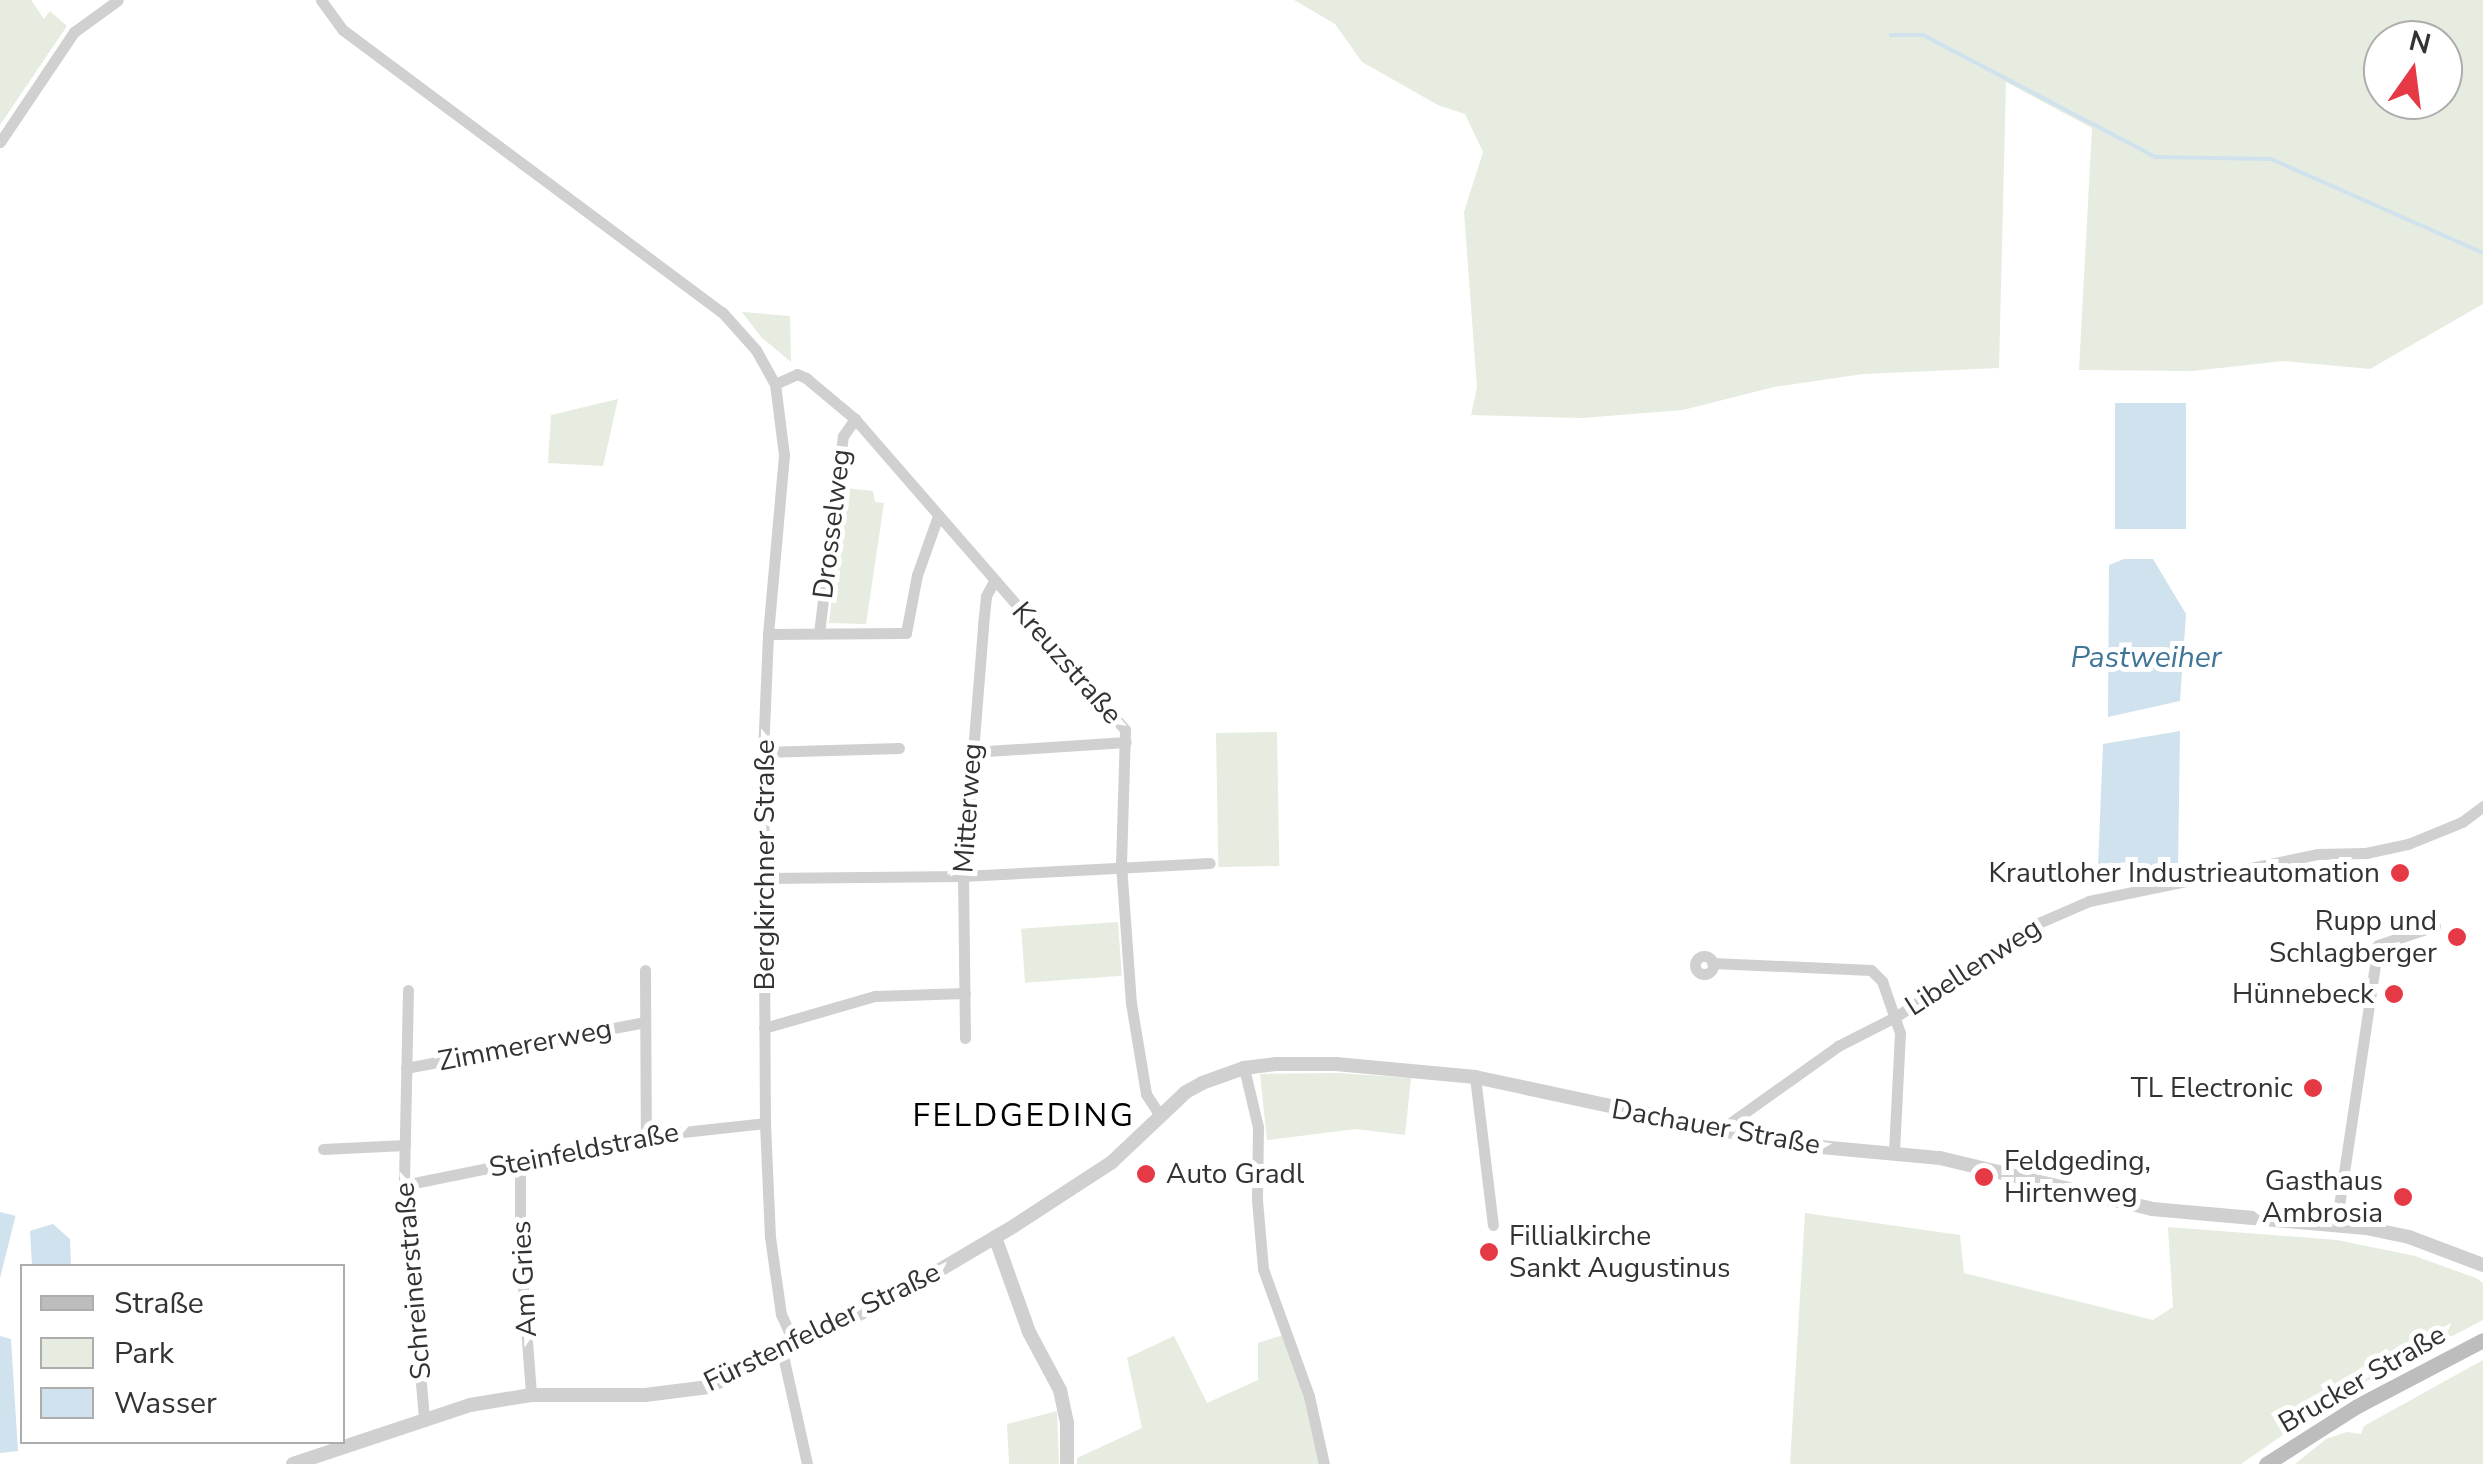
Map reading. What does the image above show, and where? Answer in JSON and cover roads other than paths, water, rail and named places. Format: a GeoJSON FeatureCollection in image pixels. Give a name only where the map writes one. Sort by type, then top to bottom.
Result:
{"type":"FeatureCollection","features":[{"type":"Feature","properties":{"kind":"main road","name":"Brucker Straße"},"geometry":{"type":"LineString","coordinates":[[2266,1464],[2356,1406],[2483,1340]]}},
{"type":"Feature","properties":{"kind":"street"},"geometry":{"type":"LineString","coordinates":[[0,142],[74,32],[118,0]]}},
{"type":"Feature","properties":{"kind":"street"},"geometry":{"type":"LineString","coordinates":[[321,0],[356,40],[722,312],[756,350],[775,384]]}},
{"type":"Feature","properties":{"kind":"street","name":"Kreuzstraße"},"geometry":{"type":"LineString","coordinates":[[775,384],[797,374],[855,419],[1126,730],[1121,864],[1138,1058],[1146,1094],[1161,1116]]}},
{"type":"Feature","properties":{"kind":"street","name":"Bergkirchner Straße"},"geometry":{"type":"LineString","coordinates":[[775,384],[784,456],[768,634],[764,752],[765,1123],[773,1256],[806,1464]]}},
{"type":"Feature","properties":{"kind":"street","name":"Drosselweg"},"geometry":{"type":"LineString","coordinates":[[819,633],[843,436],[855,419]]}},
{"type":"Feature","properties":{"kind":"street"},"geometry":{"type":"LineString","coordinates":[[768,634],[906,633],[917,574],[938,516]]}},
{"type":"Feature","properties":{"kind":"street","name":"Mitterweg"},"geometry":{"type":"LineString","coordinates":[[965,1038],[963,876],[986,596],[994,580]]}},
{"type":"Feature","properties":{"kind":"street"},"geometry":{"type":"LineString","coordinates":[[972,752],[1126,742]]}},
{"type":"Feature","properties":{"kind":"street"},"geometry":{"type":"LineString","coordinates":[[764,752],[898,748]]}},
{"type":"Feature","properties":{"kind":"street","name":"Libellenweg"},"geometry":{"type":"LineString","coordinates":[[1719,1131],[1838,1046],[1897,1016],[2029,927],[2089,901],[2318,854],[2366,853],[2408,844],[2462,822],[2483,806]]}},
{"type":"Feature","properties":{"kind":"street"},"geometry":{"type":"LineString","coordinates":[[765,878],[963,876],[1121,864],[1210,863]]}},
{"type":"Feature","properties":{"kind":"street"},"geometry":{"type":"LineString","coordinates":[[2336,1226],[2378,945],[2435,926]]}},
{"type":"Feature","properties":{"kind":"street"},"geometry":{"type":"LineString","coordinates":[[1712,963],[1871,970],[1882,982],[1897,1016],[1894,1151]]}},
{"type":"Feature","properties":{"kind":"street"},"geometry":{"type":"LineString","coordinates":[[645,970],[646,1136]]}},
{"type":"Feature","properties":{"kind":"street","name":"Schreinerstraße"},"geometry":{"type":"LineString","coordinates":[[408,990],[404,1186],[424,1417]]}},
{"type":"Feature","properties":{"kind":"street"},"geometry":{"type":"LineString","coordinates":[[764,1028],[875,996],[965,993]]}},
{"type":"Feature","properties":{"kind":"street","name":"Zimmererweg"},"geometry":{"type":"LineString","coordinates":[[406,1068],[644,1022]]}},
{"type":"Feature","properties":{"kind":"street","name":"Dachauer Straße"},"geometry":{"type":"LineString","coordinates":[[995,1237],[1112,1162],[1202,1083],[1244,1068],[1336,1064],[1474,1077],[1788,1144],[1940,1158],[2152,1209],[2336,1226],[2408,1238],[2483,1265]]}},
{"type":"Feature","properties":{"kind":"street"},"geometry":{"type":"LineString","coordinates":[[1244,1068],[1258,1128],[1256,1200],[1263,1269],[1309,1396],[1324,1464]]}},
{"type":"Feature","properties":{"kind":"street"},"geometry":{"type":"LineString","coordinates":[[1474,1077],[1493,1225]]}},
{"type":"Feature","properties":{"kind":"street","name":"Steinfeldstraße"},"geometry":{"type":"LineString","coordinates":[[404,1186],[646,1136],[765,1123]]}},
{"type":"Feature","properties":{"kind":"street","name":"Schreinerstraße"},"geometry":{"type":"LineString","coordinates":[[324,1149],[405,1145]]}},
{"type":"Feature","properties":{"kind":"street","name":"Am Gries"},"geometry":{"type":"LineString","coordinates":[[520,1163],[520,1247],[531,1395]]}},
{"type":"Feature","properties":{"kind":"street"},"geometry":{"type":"LineString","coordinates":[[995,1237],[1029,1332],[1060,1390],[1067,1423],[1067,1464]]}},
{"type":"Feature","properties":{"kind":"street","name":"Fürstenfelder Straße"},"geometry":{"type":"LineString","coordinates":[[293,1464],[424,1417],[531,1395],[645,1395],[700,1389],[894,1297],[995,1237]]}},
{"type":"Feature","properties":{"kind":"water"},"geometry":{"type":"Polygon","coordinates":[[[2115,403],[2186,403],[2186,529],[2115,529],[2115,403]]]}},
{"type":"Feature","properties":{"kind":"water","name":"Pastweiher"},"geometry":{"type":"Polygon","coordinates":[[[2124,559],[2153,559],[2186,614],[2180,701],[2108,717],[2109,565],[2124,559]]]}},
{"type":"Feature","properties":{"kind":"water"},"geometry":{"type":"Polygon","coordinates":[[[2180,731],[2178,870],[2098,868],[2103,744],[2180,731]]]}},
{"type":"Feature","properties":{"kind":"water"},"geometry":{"type":"Polygon","coordinates":[[[0,1212],[16,1216],[0,1278],[0,1212]]]}},
{"type":"Feature","properties":{"kind":"water"},"geometry":{"type":"Polygon","coordinates":[[[53,1224],[70,1239],[71,1264],[32,1264],[30,1231],[53,1224]]]}},
{"type":"Feature","properties":{"kind":"water"},"geometry":{"type":"Polygon","coordinates":[[[0,1336],[11,1339],[18,1451],[0,1453],[0,1336]]]}},
{"type":"Feature","properties":{"kind":"waterway"},"geometry":{"type":"LineString","coordinates":[[1891,35],[1923,35],[2155,157],[2271,159],[2483,253]]}},
{"type":"Feature","properties":{"kind":"place","name":"Krautloher Industrieautomation"},"geometry":{"type":"Point","coordinates":[2400,873]}},
{"type":"Feature","properties":{"kind":"place","name":"Rupp und Schlagberger"},"geometry":{"type":"Point","coordinates":[2457,937]}},
{"type":"Feature","properties":{"kind":"place","name":"Hünnebeck"},"geometry":{"type":"Point","coordinates":[2394,994]}},
{"type":"Feature","properties":{"kind":"place","name":"TL Electronic"},"geometry":{"type":"Point","coordinates":[2313,1088]}},
{"type":"Feature","properties":{"kind":"place","name":"Auto Gradl"},"geometry":{"type":"Point","coordinates":[1146,1174]}},
{"type":"Feature","properties":{"kind":"place","name":"Feldgeding, Hirtenweg"},"geometry":{"type":"Point","coordinates":[1984,1177]}},
{"type":"Feature","properties":{"kind":"place","name":"Gasthaus Ambrosia"},"geometry":{"type":"Point","coordinates":[2403,1197]}},
{"type":"Feature","properties":{"kind":"place","name":"Fillialkirche Sankt Augustinus"},"geometry":{"type":"Point","coordinates":[1489,1252]}},
{"type":"Feature","properties":{"kind":"district","name":"FELDGEDING"},"geometry":{"type":"Point","coordinates":[1024,1116]}}]}
